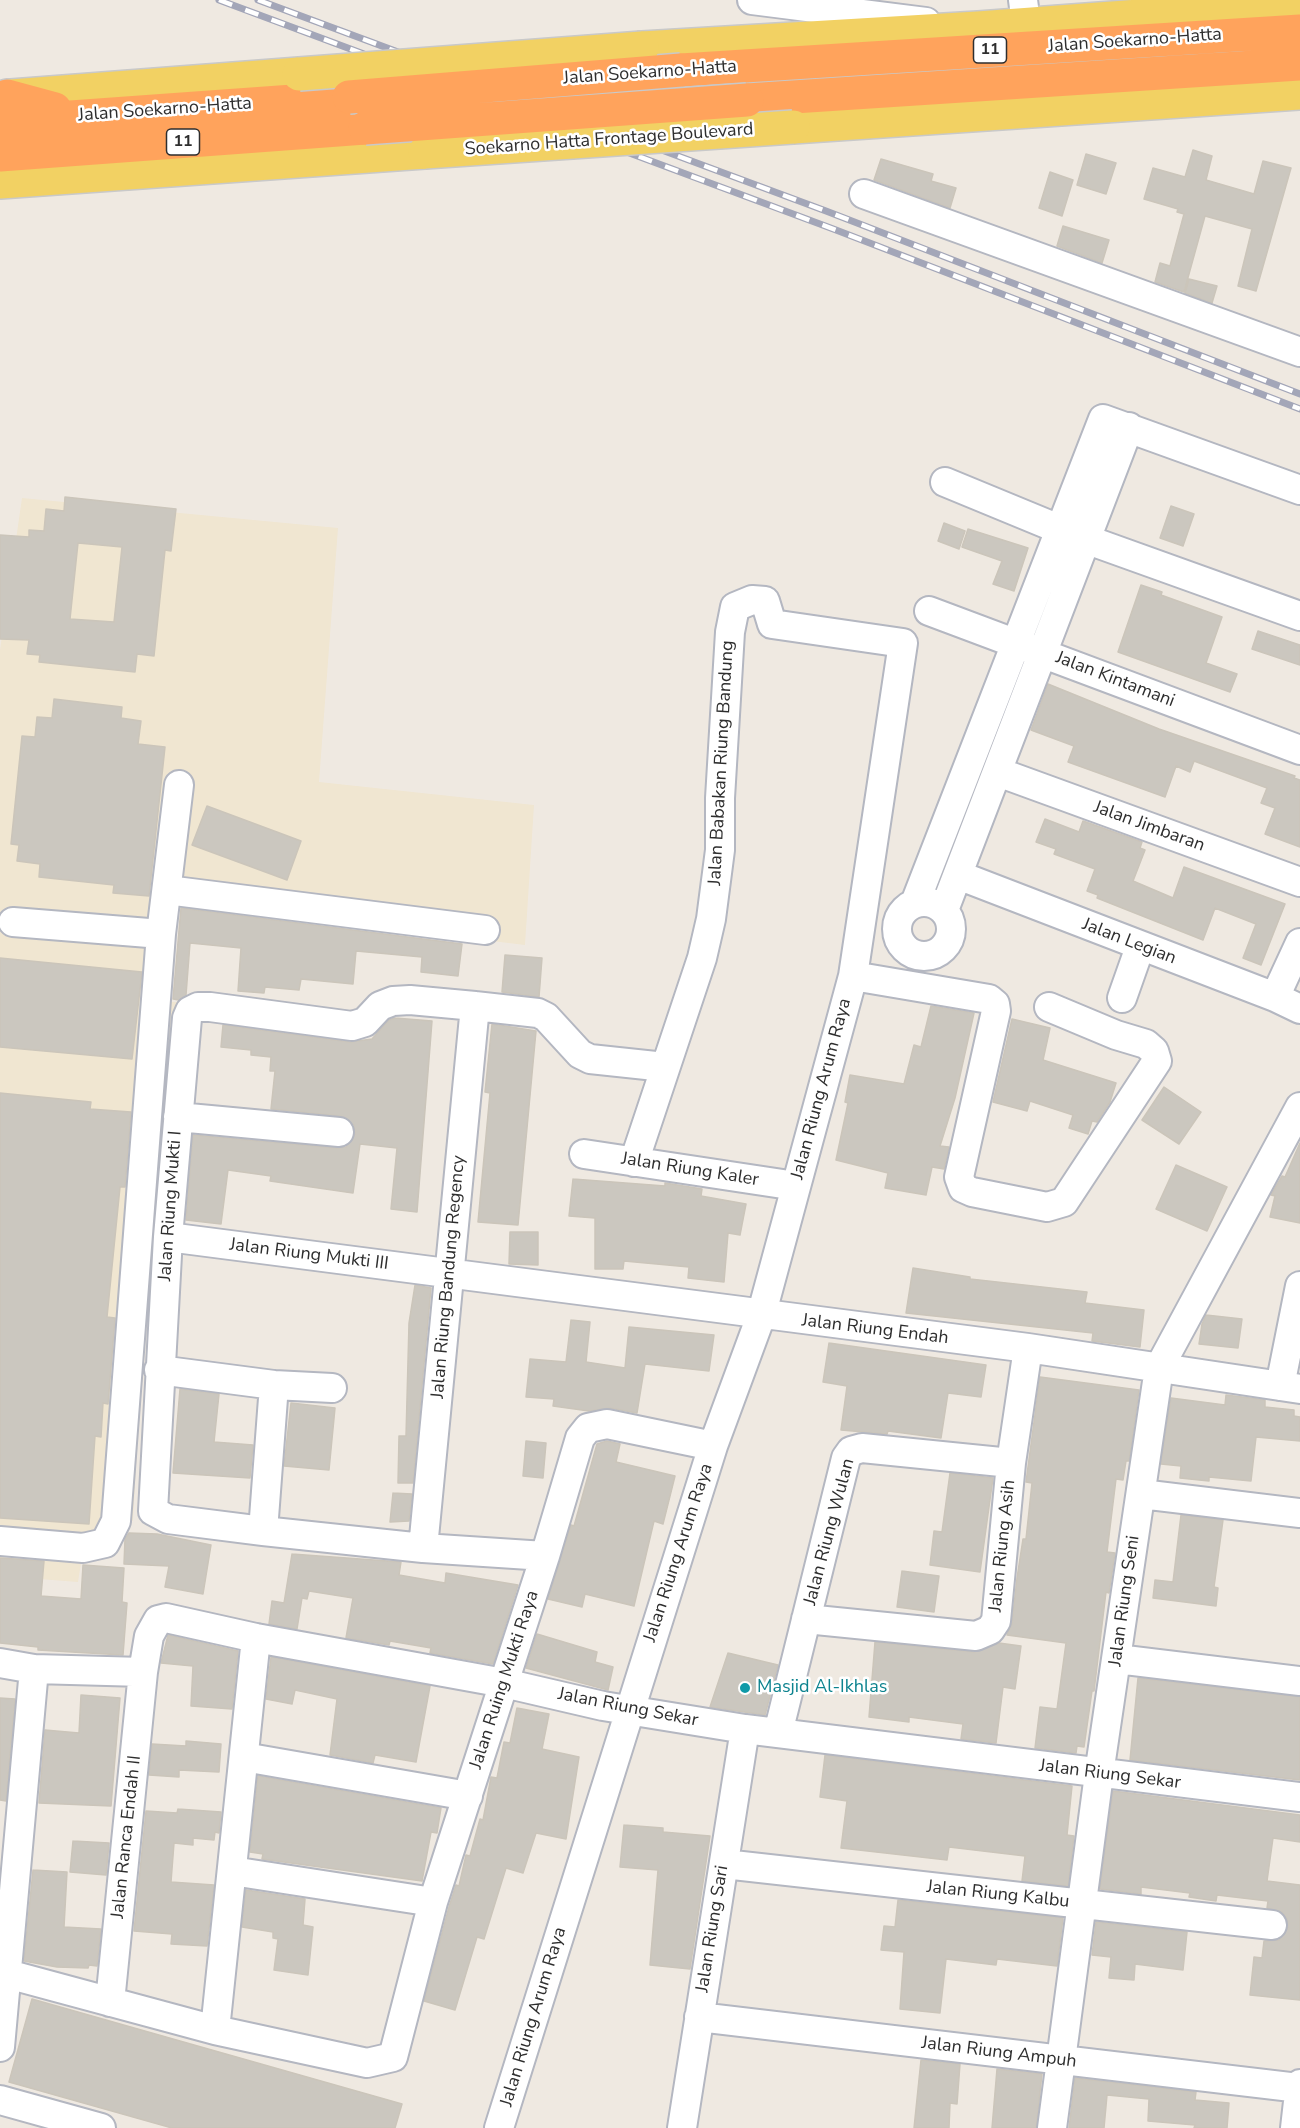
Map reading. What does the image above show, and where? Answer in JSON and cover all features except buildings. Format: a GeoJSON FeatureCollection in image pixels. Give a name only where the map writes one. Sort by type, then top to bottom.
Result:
{"type":"FeatureCollection","features":[{"type":"Feature","properties":{"kind":"highway","name":"Jalan Soekarno-Hatta"},"geometry":{"type":"LineString","coordinates":[[2,105],[80,116],[681,70],[1300,31]]}},
{"type":"Feature","properties":{"kind":"highway","name":"Jalan Soekarno-Hatta"},"geometry":{"type":"LineString","coordinates":[[0,155],[747,100],[1300,64]]}},
{"type":"Feature","properties":{"kind":"main road","name":"Jalan Soekarno-Hatta"},"geometry":{"type":"LineString","coordinates":[[2,105],[299,74],[642,48],[978,28],[1024,12],[1300,4]]}},
{"type":"Feature","properties":{"kind":"main road","name":"Soekarno Hatta Frontage Boulevard"},"geometry":{"type":"LineString","coordinates":[[0,182],[1300,93]]}},
{"type":"Feature","properties":{"kind":"street"},"geometry":{"type":"LineString","coordinates":[[752,0],[978,28]]}},
{"type":"Feature","properties":{"kind":"street"},"geometry":{"type":"LineString","coordinates":[[864,194],[1300,352]]}},
{"type":"Feature","properties":{"kind":"street"},"geometry":{"type":"LineString","coordinates":[[1116,423],[1300,490]]}},
{"type":"Feature","properties":{"kind":"street"},"geometry":{"type":"LineString","coordinates":[[915,903],[1059,529],[1116,423]]}},
{"type":"Feature","properties":{"kind":"street"},"geometry":{"type":"LineString","coordinates":[[944,910],[1088,540],[1116,423]]}},
{"type":"Feature","properties":{"kind":"street"},"geometry":{"type":"LineString","coordinates":[[945,482],[1059,529]]}},
{"type":"Feature","properties":{"kind":"street"},"geometry":{"type":"LineString","coordinates":[[1088,540],[1300,616]]}},
{"type":"Feature","properties":{"kind":"street","name":"Jalan Babakan Riung Bandung"},"geometry":{"type":"LineString","coordinates":[[633,1162],[702,958],[711,919],[720,850],[720,798],[728,656],[731,614],[735,607],[752,600],[765,601],[772,624],[903,643],[894,709]]}},
{"type":"Feature","properties":{"kind":"street","name":"Jalan Kintamani"},"geometry":{"type":"LineString","coordinates":[[929,611],[1300,750]]}},
{"type":"Feature","properties":{"kind":"street","name":"Jalan Riung Arum Raya"},"geometry":{"type":"LineString","coordinates":[[499,2128],[713,1446],[761,1316],[855,966],[894,709]]}},
{"type":"Feature","properties":{"kind":"street","name":"Jalan Jimbaran"},"geometry":{"type":"LineString","coordinates":[[998,771],[1300,882]]}},
{"type":"Feature","properties":{"kind":"street"},"geometry":{"type":"LineString","coordinates":[[0,1541],[83,1548],[105,1543],[116,1521],[162,934],[179,785]]}},
{"type":"Feature","properties":{"kind":"street","name":"Jalan Legian"},"geometry":{"type":"LineString","coordinates":[[958,875],[1140,947],[1275,997],[1300,1009]]}},
{"type":"Feature","properties":{"kind":"street"},"geometry":{"type":"LineString","coordinates":[[167,890],[485,930]]}},
{"type":"Feature","properties":{"kind":"street"},"geometry":{"type":"LineString","coordinates":[[896,926],[898,942],[910,954],[925,957],[940,952],[950,940],[951,924],[944,910],[930,902],[915,903],[902,912],[896,926],[855,966],[928,989],[989,999],[995,1004],[996,1011],[959,1177],[963,1188],[1047,1207],[1064,1202],[1157,1061],[1154,1051],[1146,1044],[1106,1031],[1049,1007]]}},
{"type":"Feature","properties":{"kind":"street"},"geometry":{"type":"LineString","coordinates":[[13,922],[162,934]]}},
{"type":"Feature","properties":{"kind":"street"},"geometry":{"type":"LineString","coordinates":[[1275,997],[1300,943]]}},
{"type":"Feature","properties":{"kind":"street"},"geometry":{"type":"LineString","coordinates":[[1122,998],[1140,947]]}},
{"type":"Feature","properties":{"kind":"street"},"geometry":{"type":"LineString","coordinates":[[925,957],[928,989]]}},
{"type":"Feature","properties":{"kind":"street","name":"Jalan Riung Mukti I"},"geometry":{"type":"LineString","coordinates":[[545,1556],[423,1548],[263,1531],[168,1519],[153,1511],[168,1237],[187,1018],[190,1011],[198,1007],[352,1026],[365,1022],[380,1006],[393,1001],[410,1000],[474,1006],[538,1013],[546,1017],[580,1054],[590,1059],[665,1067]]}},
{"type":"Feature","properties":{"kind":"street","name":"Jalan Riung Bandung Regency"},"geometry":{"type":"LineString","coordinates":[[423,1548],[474,1006]]}},
{"type":"Feature","properties":{"kind":"street","name":"Jalan Riung Seni"},"geometry":{"type":"LineString","coordinates":[[1052,2128],[1080,1904],[1159,1368],[1300,1107]]}},
{"type":"Feature","properties":{"kind":"street"},"geometry":{"type":"LineString","coordinates":[[178,1117],[339,1132]]}},
{"type":"Feature","properties":{"kind":"street","name":"Jalan Riung Kaler"},"geometry":{"type":"LineString","coordinates":[[584,1154],[796,1186]]}},
{"type":"Feature","properties":{"kind":"street","name":"Jalan Riung Mukti III"},"geometry":{"type":"LineString","coordinates":[[168,1237],[450,1274]]}},
{"type":"Feature","properties":{"kind":"street","name":"Jalan Riung Endah"},"geometry":{"type":"LineString","coordinates":[[450,1274],[761,1316],[1028,1348],[1290,1388]]}},
{"type":"Feature","properties":{"kind":"street"},"geometry":{"type":"LineString","coordinates":[[1290,1388],[1300,1286]]}},
{"type":"Feature","properties":{"kind":"street","name":"Jalan Riung Asih"},"geometry":{"type":"LineString","coordinates":[[806,1619],[976,1636],[990,1630],[996,1621],[1011,1463],[1028,1348]]}},
{"type":"Feature","properties":{"kind":"street"},"geometry":{"type":"LineString","coordinates":[[159,1370],[274,1385],[332,1388]]}},
{"type":"Feature","properties":{"kind":"street"},"geometry":{"type":"LineString","coordinates":[[263,1531],[274,1385]]}},
{"type":"Feature","properties":{"kind":"street","name":"Jalan Ruing Mukti Raya"},"geometry":{"type":"LineString","coordinates":[[215,2030],[367,2062],[393,2057],[433,1902],[545,1556],[580,1438],[588,1428],[607,1424],[713,1446]]}},
{"type":"Feature","properties":{"kind":"street","name":"Jalan Riung Wulan"},"geometry":{"type":"LineString","coordinates":[[778,1733],[846,1458],[850,1451],[862,1448],[1011,1463]]}},
{"type":"Feature","properties":{"kind":"street"},"geometry":{"type":"LineString","coordinates":[[1140,1494],[1300,1513]]}},
{"type":"Feature","properties":{"kind":"street","name":"Jalan Riung Sekar"},"geometry":{"type":"LineString","coordinates":[[143,1672],[149,1636],[158,1620],[166,1618],[256,1638],[504,1683],[629,1711],[745,1729],[1300,1797]]}},
{"type":"Feature","properties":{"kind":"street"},"geometry":{"type":"LineString","coordinates":[[4,1973],[215,2030],[256,1638]]}},
{"type":"Feature","properties":{"kind":"street"},"geometry":{"type":"LineString","coordinates":[[1117,1659],[1300,1681]]}},
{"type":"Feature","properties":{"kind":"street"},"geometry":{"type":"LineString","coordinates":[[0,1663],[34,1669],[143,1672]]}},
{"type":"Feature","properties":{"kind":"street"},"geometry":{"type":"LineString","coordinates":[[0,2047],[4,1973],[34,1669]]}},
{"type":"Feature","properties":{"kind":"street","name":"Jalan Ranca Endah II"},"geometry":{"type":"LineString","coordinates":[[110,2002],[143,1672]]}},
{"type":"Feature","properties":{"kind":"street","name":"Jalan Riung Sari"},"geometry":{"type":"LineString","coordinates":[[682,2128],[745,1729]]}},
{"type":"Feature","properties":{"kind":"street"},"geometry":{"type":"LineString","coordinates":[[244,1757],[468,1796]]}},
{"type":"Feature","properties":{"kind":"street","name":"Jalan Riung Kalbu"},"geometry":{"type":"LineString","coordinates":[[724,1864],[1272,1925]]}},
{"type":"Feature","properties":{"kind":"street"},"geometry":{"type":"LineString","coordinates":[[232,1871],[433,1902]]}},
{"type":"Feature","properties":{"kind":"street","name":"Jalan Riung Ampuh"},"geometry":{"type":"LineString","coordinates":[[699,2017],[1300,2086]]}},
{"type":"Feature","properties":{"kind":"street"},"geometry":{"type":"LineString","coordinates":[[1295,2128],[1300,2086]]}},
{"type":"Feature","properties":{"kind":"street"},"geometry":{"type":"LineString","coordinates":[[0,2100],[101,2128]]}},
{"type":"Feature","properties":{"kind":"shaded area"},"geometry":{"type":"Polygon","coordinates":[[[22,498],[338,528],[319,782],[534,805],[525,945],[169,902],[159,1001],[187,1003],[142,1362],[133,1520],[112,1548],[82,1556],[78,1582],[0,1576],[0,650],[22,498]]]}},
{"type":"Feature","properties":{"kind":"railway"},"geometry":{"type":"LineString","coordinates":[[219,0],[836,230],[1300,409]]}},
{"type":"Feature","properties":{"kind":"railway"},"geometry":{"type":"LineString","coordinates":[[258,0],[826,211],[1300,394]]}},
{"type":"Feature","properties":{"kind":"place","name":"Masjid Al-Ikhlas"},"geometry":{"type":"Point","coordinates":[745,1688]}}]}
